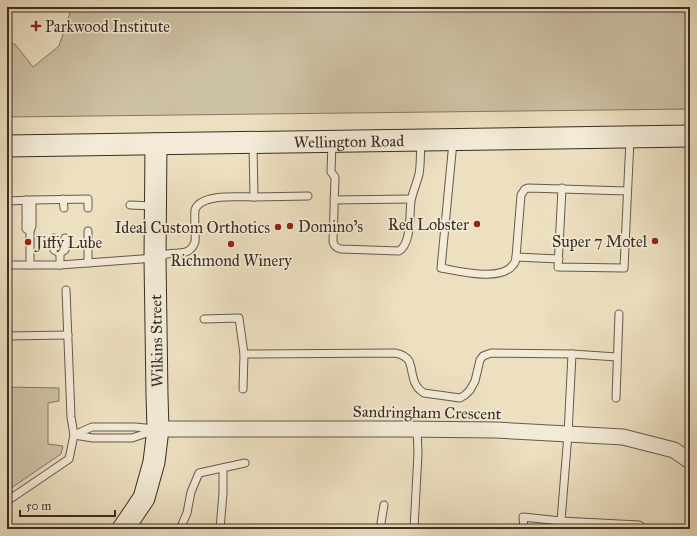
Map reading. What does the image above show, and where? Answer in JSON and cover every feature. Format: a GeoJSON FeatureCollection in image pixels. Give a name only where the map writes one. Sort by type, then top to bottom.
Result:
{"type":"FeatureCollection","features":[{"type":"Feature","properties":{"kind":"main road","name":"Wellington Road"},"geometry":{"type":"LineString","coordinates":[[7,146],[690,136]]}},
{"type":"Feature","properties":{"kind":"main road","name":"Wilkins Street"},"geometry":{"type":"LineString","coordinates":[[122,529],[144,498],[154,462],[158,429],[155,258],[156,144]]}},
{"type":"Feature","properties":{"kind":"street","name":"Sandringham Crescent"},"geometry":{"type":"LineString","coordinates":[[158,429],[495,430],[624,437],[674,450],[688,456]]}},
{"type":"Feature","properties":{"kind":"lane"},"geometry":{"type":"LineString","coordinates":[[562,188],[558,266],[624,268],[630,137]]}},
{"type":"Feature","properties":{"kind":"lane"},"geometry":{"type":"LineString","coordinates":[[332,142],[331,172],[335,177],[334,246],[341,249],[399,251],[403,248],[408,236],[412,199],[419,172],[421,140]]}},
{"type":"Feature","properties":{"kind":"lane"},"geometry":{"type":"LineString","coordinates":[[453,140],[441,268],[480,275],[503,273],[512,266],[516,257],[521,195],[523,191],[528,188],[627,191]]}},
{"type":"Feature","properties":{"kind":"lane"},"geometry":{"type":"LineString","coordinates":[[253,143],[254,197]]}},
{"type":"Feature","properties":{"kind":"lane"},"geometry":{"type":"LineString","coordinates":[[7,265],[60,265],[155,258],[168,254],[179,254],[186,252],[194,246],[196,238],[195,211],[201,203],[218,197],[308,196]]}},
{"type":"Feature","properties":{"kind":"lane"},"geometry":{"type":"LineString","coordinates":[[63,199],[64,208]]}},
{"type":"Feature","properties":{"kind":"lane"},"geometry":{"type":"LineString","coordinates":[[7,201],[88,199],[88,208]]}},
{"type":"Feature","properties":{"kind":"lane"},"geometry":{"type":"LineString","coordinates":[[334,200],[412,199]]}},
{"type":"Feature","properties":{"kind":"lane"},"geometry":{"type":"LineString","coordinates":[[29,200],[26,229],[30,231]]}},
{"type":"Feature","properties":{"kind":"lane"},"geometry":{"type":"LineString","coordinates":[[29,200],[32,226],[30,231],[30,265]]}},
{"type":"Feature","properties":{"kind":"lane"},"geometry":{"type":"LineString","coordinates":[[53,200],[53,208]]}},
{"type":"Feature","properties":{"kind":"lane"},"geometry":{"type":"LineString","coordinates":[[130,205],[155,206]]}},
{"type":"Feature","properties":{"kind":"lane"},"geometry":{"type":"LineString","coordinates":[[88,231],[88,263]]}},
{"type":"Feature","properties":{"kind":"lane"},"geometry":{"type":"LineString","coordinates":[[54,238],[54,250],[60,253]]}},
{"type":"Feature","properties":{"kind":"lane"},"geometry":{"type":"LineString","coordinates":[[60,253],[65,250],[65,238]]}},
{"type":"Feature","properties":{"kind":"lane"},"geometry":{"type":"LineString","coordinates":[[60,253],[60,265]]}},
{"type":"Feature","properties":{"kind":"lane"},"geometry":{"type":"LineString","coordinates":[[516,257],[559,259]]}},
{"type":"Feature","properties":{"kind":"lane"},"geometry":{"type":"LineString","coordinates":[[7,501],[69,459],[74,435],[71,417],[66,290]]}},
{"type":"Feature","properties":{"kind":"lane"},"geometry":{"type":"LineString","coordinates":[[616,398],[619,314]]}},
{"type":"Feature","properties":{"kind":"lane"},"geometry":{"type":"LineString","coordinates":[[204,319],[239,318],[244,354],[243,389]]}},
{"type":"Feature","properties":{"kind":"lane"},"geometry":{"type":"LineString","coordinates":[[7,336],[68,335]]}},
{"type":"Feature","properties":{"kind":"lane"},"geometry":{"type":"LineString","coordinates":[[244,354],[395,353],[405,357],[409,361],[416,386],[424,393],[460,398],[470,390],[475,381],[480,360],[487,354],[572,354],[617,357]]}},
{"type":"Feature","properties":{"kind":"lane"},"geometry":{"type":"LineString","coordinates":[[561,521],[568,434],[572,354]]}},
{"type":"Feature","properties":{"kind":"lane"},"geometry":{"type":"LineString","coordinates":[[74,435],[92,427],[135,427],[158,429]]}},
{"type":"Feature","properties":{"kind":"lane"},"geometry":{"type":"LineString","coordinates":[[74,435],[93,438],[132,438],[158,429]]}},
{"type":"Feature","properties":{"kind":"lane"},"geometry":{"type":"LineString","coordinates":[[414,529],[418,453],[417,429]]}},
{"type":"Feature","properties":{"kind":"lane"},"geometry":{"type":"LineString","coordinates":[[180,529],[187,514],[191,492],[198,473],[245,463]]}},
{"type":"Feature","properties":{"kind":"lane"},"geometry":{"type":"LineString","coordinates":[[220,529],[223,493],[223,468]]}},
{"type":"Feature","properties":{"kind":"lane"},"geometry":{"type":"LineString","coordinates":[[380,529],[384,505]]}},
{"type":"Feature","properties":{"kind":"lane"},"geometry":{"type":"LineString","coordinates":[[524,529],[523,517],[561,521],[639,525],[645,529]]}},
{"type":"Feature","properties":{"kind":"shaded area"},"geometry":{"type":"Polygon","coordinates":[[[72,7],[690,7],[690,109],[7,117],[7,44],[15,44],[33,67],[59,46],[72,7]]]}},
{"type":"Feature","properties":{"kind":"shaded area"},"geometry":{"type":"Polygon","coordinates":[[[7,387],[59,388],[59,401],[48,403],[48,444],[63,446],[61,454],[7,491],[7,387]]]}},
{"type":"Feature","properties":{"kind":"place","name":"Parkwood Institute"},"geometry":{"type":"Point","coordinates":[36,26]}},
{"type":"Feature","properties":{"kind":"place","name":"Red Lobster"},"geometry":{"type":"Point","coordinates":[477,224]}},
{"type":"Feature","properties":{"kind":"place","name":"Domino's"},"geometry":{"type":"Point","coordinates":[290,226]}},
{"type":"Feature","properties":{"kind":"place","name":"Ideal Custom Orthotics"},"geometry":{"type":"Point","coordinates":[278,227]}},
{"type":"Feature","properties":{"kind":"place","name":"Super 7 Motel"},"geometry":{"type":"Point","coordinates":[655,241]}},
{"type":"Feature","properties":{"kind":"place","name":"Jiffy Lube"},"geometry":{"type":"Point","coordinates":[28,242]}},
{"type":"Feature","properties":{"kind":"place","name":"Richmond Winery"},"geometry":{"type":"Point","coordinates":[231,244]}}]}
